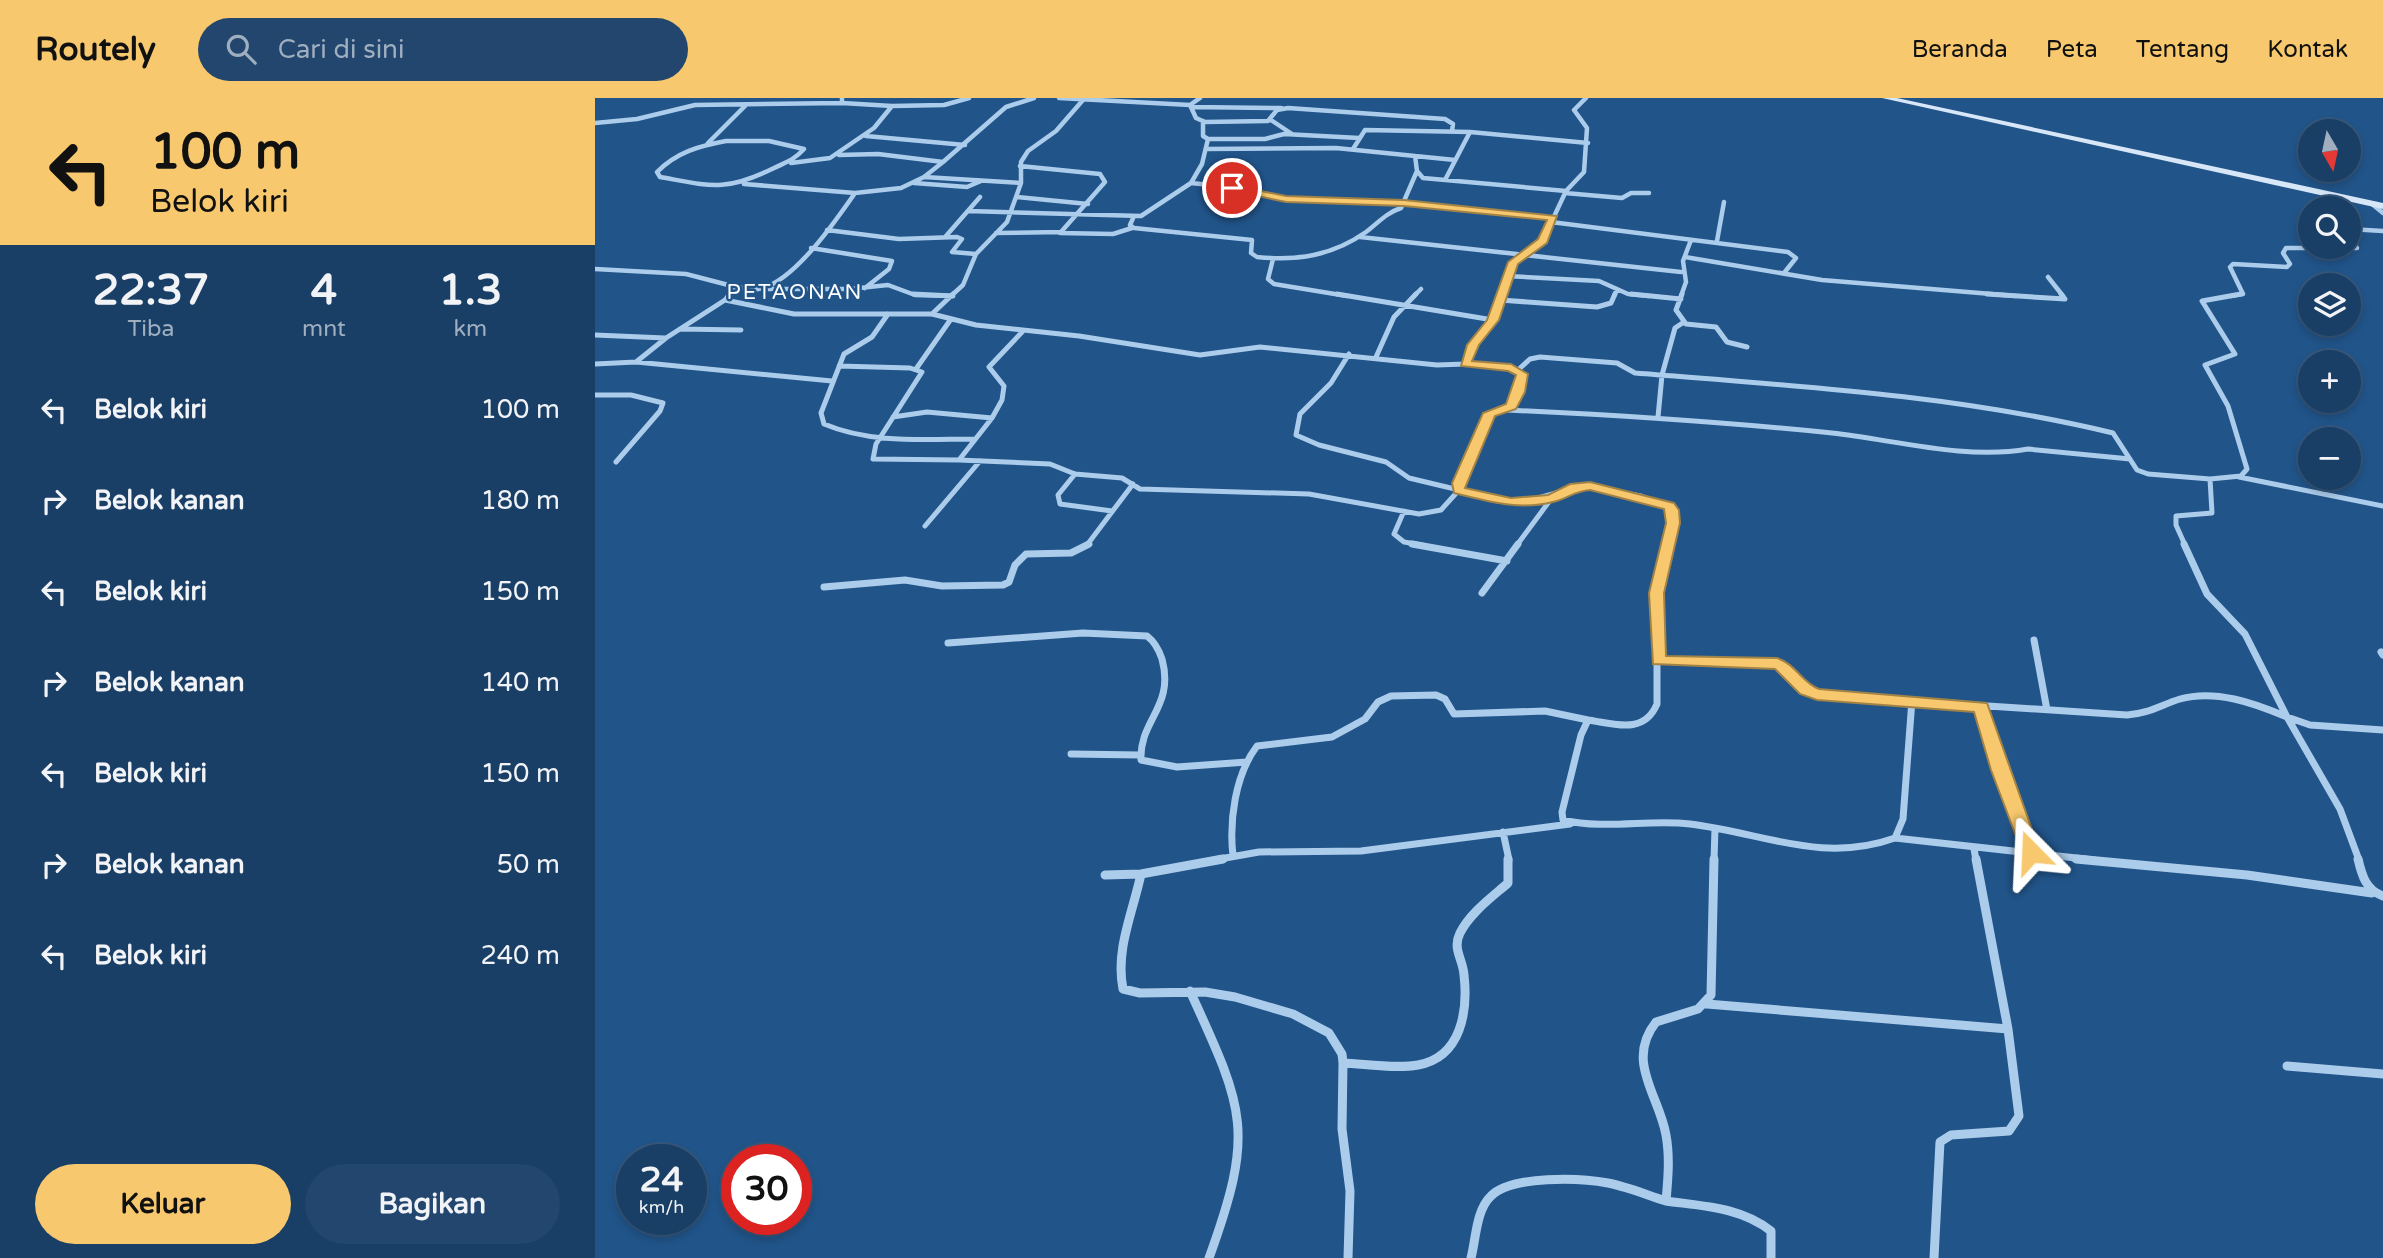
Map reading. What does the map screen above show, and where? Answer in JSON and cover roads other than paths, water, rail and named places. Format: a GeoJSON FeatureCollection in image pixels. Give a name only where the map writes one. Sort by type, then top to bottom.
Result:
{"type":"FeatureCollection","features":[{"type":"Feature","properties":{"kind":"main road"},"geometry":{"type":"LineString","coordinates":[[1886,98],[2383,206]]}},
{"type":"Feature","properties":{"kind":"street"},"geometry":{"type":"LineString","coordinates":[[759,106],[768,98]]}},
{"type":"Feature","properties":{"kind":"street"},"geometry":{"type":"LineString","coordinates":[[595,123],[646,117],[688,105],[759,106],[842,101],[892,106],[948,105],[965,102],[969,98]]}},
{"type":"Feature","properties":{"kind":"street"},"geometry":{"type":"LineString","coordinates":[[791,163],[804,149],[743,141],[706,145],[669,160],[657,172],[660,177],[688,183],[741,184],[855,193],[901,188],[924,177],[1017,99],[1034,98]]}},
{"type":"Feature","properties":{"kind":"street"},"geometry":{"type":"LineString","coordinates":[[1059,98],[1282,108],[1445,119],[1453,124],[1452,131]]}},
{"type":"Feature","properties":{"kind":"street"},"geometry":{"type":"LineString","coordinates":[[1191,106],[1200,98]]}},
{"type":"Feature","properties":{"kind":"street"},"geometry":{"type":"LineString","coordinates":[[1465,364],[1473,345],[1493,320],[1513,262],[1543,240],[1565,192],[1584,172],[1587,128],[1574,110],[1586,98]]}},
{"type":"Feature","properties":{"kind":"street"},"geometry":{"type":"LineString","coordinates":[[932,314],[963,285],[976,254],[1012,212],[1021,183],[1020,166],[1028,151],[1056,131],[1083,100]]}},
{"type":"Feature","properties":{"kind":"street"},"geometry":{"type":"LineString","coordinates":[[706,145],[745,106]]}},
{"type":"Feature","properties":{"kind":"street"},"geometry":{"type":"LineString","coordinates":[[839,155],[865,136],[892,106]]}},
{"type":"Feature","properties":{"kind":"street"},"geometry":{"type":"LineString","coordinates":[[1191,106],[1196,118],[1203,121],[1271,120],[1293,135]]}},
{"type":"Feature","properties":{"kind":"street"},"geometry":{"type":"LineString","coordinates":[[1271,120],[1277,110],[1282,108]]}},
{"type":"Feature","properties":{"kind":"street"},"geometry":{"type":"LineString","coordinates":[[1203,121],[1203,135],[1207,139],[1265,139],[1280,134],[1359,138]]}},
{"type":"Feature","properties":{"kind":"street"},"geometry":{"type":"LineString","coordinates":[[1353,149],[1363,132],[1369,130],[1470,132],[1587,143]]}},
{"type":"Feature","properties":{"kind":"street"},"geometry":{"type":"LineString","coordinates":[[1445,180],[1470,132]]}},
{"type":"Feature","properties":{"kind":"street"},"geometry":{"type":"LineString","coordinates":[[865,136],[965,145]]}},
{"type":"Feature","properties":{"kind":"street"},"geometry":{"type":"LineString","coordinates":[[968,211],[1134,216],[1145,214],[1191,183],[1202,164],[1207,139]]}},
{"type":"Feature","properties":{"kind":"street"},"geometry":{"type":"LineString","coordinates":[[1206,149],[1353,149],[1455,160]]}},
{"type":"Feature","properties":{"kind":"street"},"geometry":{"type":"LineString","coordinates":[[741,184],[791,163],[839,155],[878,155],[943,162]]}},
{"type":"Feature","properties":{"kind":"street"},"geometry":{"type":"LineString","coordinates":[[996,233],[1113,234],[1132,228],[1250,239],[1254,242],[1252,255],[1273,259],[1329,254],[1360,236],[1387,211],[1400,208],[1417,171],[1415,156]]}},
{"type":"Feature","properties":{"kind":"street"},"geometry":{"type":"LineString","coordinates":[[1020,166],[1100,174],[1105,182],[1067,229],[1059,233]]}},
{"type":"Feature","properties":{"kind":"street"},"geometry":{"type":"LineString","coordinates":[[1417,171],[1423,178],[1613,198],[1636,192],[1649,193]]}},
{"type":"Feature","properties":{"kind":"street"},"geometry":{"type":"LineString","coordinates":[[924,177],[1021,183]]}},
{"type":"Feature","properties":{"kind":"street"},"geometry":{"type":"LineString","coordinates":[[914,183],[967,187],[982,181]]}},
{"type":"Feature","properties":{"kind":"street"},"geometry":{"type":"LineString","coordinates":[[1191,183],[1248,190],[1286,199],[1404,203],[1552,220],[1606,232],[1717,242],[1792,253],[1795,258],[1784,273]]}},
{"type":"Feature","properties":{"kind":"street"},"geometry":{"type":"LineString","coordinates":[[760,289],[778,280],[811,248],[855,193]]}},
{"type":"Feature","properties":{"kind":"street"},"geometry":{"type":"LineString","coordinates":[[946,236],[980,197]]}},
{"type":"Feature","properties":{"kind":"street"},"geometry":{"type":"LineString","coordinates":[[1017,197],[1087,204]]}},
{"type":"Feature","properties":{"kind":"street"},"geometry":{"type":"LineString","coordinates":[[1717,242],[1724,202]]}},
{"type":"Feature","properties":{"kind":"street"},"geometry":{"type":"LineString","coordinates":[[2372,204],[2383,214]]}},
{"type":"Feature","properties":{"kind":"street"},"geometry":{"type":"LineString","coordinates":[[1132,228],[1130,225],[1134,216]]}},
{"type":"Feature","properties":{"kind":"street"},"geometry":{"type":"LineString","coordinates":[[827,230],[899,239],[946,236],[962,239],[953,250],[954,254],[976,254]]}},
{"type":"Feature","properties":{"kind":"street"},"geometry":{"type":"LineString","coordinates":[[2361,230],[2383,231]]}},
{"type":"Feature","properties":{"kind":"street"},"geometry":{"type":"LineString","coordinates":[[1360,236],[1681,272]]}},
{"type":"Feature","properties":{"kind":"street"},"geometry":{"type":"LineString","coordinates":[[1684,322],[1676,310],[1686,282],[1681,272],[1691,240]]}},
{"type":"Feature","properties":{"kind":"street"},"geometry":{"type":"LineString","coordinates":[[811,248],[892,261],[889,269],[865,289]]}},
{"type":"Feature","properties":{"kind":"street"},"geometry":{"type":"LineString","coordinates":[[2239,477],[2247,473],[2247,469],[2228,406],[2205,365],[2235,354],[2202,301],[2243,294],[2230,267],[2233,264],[2287,267],[2290,264],[2283,253],[2285,248],[2298,248]]}},
{"type":"Feature","properties":{"kind":"street"},"geometry":{"type":"LineString","coordinates":[[1685,257],[1917,290],[2065,299],[2048,277]]}},
{"type":"Feature","properties":{"kind":"street"},"geometry":{"type":"LineString","coordinates":[[1273,259],[1268,279],[1274,284],[1493,320]]}},
{"type":"Feature","properties":{"kind":"street"},"geometry":{"type":"LineString","coordinates":[[595,269],[686,274],[737,287],[760,289],[865,289],[892,286],[915,295],[953,296]]}},
{"type":"Feature","properties":{"kind":"street"},"geometry":{"type":"LineString","coordinates":[[1507,276],[1599,281],[1628,294],[1681,299]]}},
{"type":"Feature","properties":{"kind":"street"},"geometry":{"type":"LineString","coordinates":[[636,362],[666,338],[725,300],[737,287]]}},
{"type":"Feature","properties":{"kind":"street"},"geometry":{"type":"LineString","coordinates":[[1376,357],[1401,307],[1421,289]]}},
{"type":"Feature","properties":{"kind":"street"},"geometry":{"type":"LineString","coordinates":[[1500,300],[1597,307],[1611,303],[1616,289]]}},
{"type":"Feature","properties":{"kind":"street"},"geometry":{"type":"LineString","coordinates":[[725,300],[794,313],[932,314],[1023,331],[1200,355],[1260,347],[1437,365],[1465,364],[1518,370],[1522,374],[1519,392],[1507,410]]}},
{"type":"Feature","properties":{"kind":"street"},"geometry":{"type":"LineString","coordinates":[[888,314],[872,337],[848,349],[832,381],[821,413],[824,424],[833,430],[881,436],[975,439]]}},
{"type":"Feature","properties":{"kind":"street"},"geometry":{"type":"LineString","coordinates":[[916,369],[951,319]]}},
{"type":"Feature","properties":{"kind":"street"},"geometry":{"type":"LineString","coordinates":[[1658,417],[1662,376],[1675,328],[1684,322],[1716,327],[1727,342],[1747,347]]}},
{"type":"Feature","properties":{"kind":"street"},"geometry":{"type":"LineString","coordinates":[[680,329],[740,330]]}},
{"type":"Feature","properties":{"kind":"street"},"geometry":{"type":"LineString","coordinates":[[959,460],[992,418],[1002,400],[1004,386],[989,367],[1023,331]]}},
{"type":"Feature","properties":{"kind":"street"},"geometry":{"type":"LineString","coordinates":[[595,335],[666,338]]}},
{"type":"Feature","properties":{"kind":"street"},"geometry":{"type":"LineString","coordinates":[[1233,856],[1231,811],[1254,749],[1263,744],[1332,737],[1365,719],[1378,702],[1391,696],[1436,695],[1445,699],[1454,714],[1504,710],[1545,711],[1588,720],[1636,725],[1646,720],[1655,705],[1659,661],[1657,593],[1673,523],[1672,510],[1658,501],[1590,486],[1575,487],[1551,499],[1511,503],[1409,478],[1386,462],[1319,445],[1297,436],[1295,424],[1300,414],[1331,384],[1349,354]]}},
{"type":"Feature","properties":{"kind":"street"},"geometry":{"type":"LineString","coordinates":[[1518,370],[1530,359],[1541,357],[1617,363],[1635,373],[1662,376],[1892,392],[2113,433],[2119,438],[2137,470],[2148,474],[2210,479],[2239,477],[2317,495],[2383,506]]}},
{"type":"Feature","properties":{"kind":"street"},"geometry":{"type":"LineString","coordinates":[[595,364],[636,362],[760,377],[832,381]]}},
{"type":"Feature","properties":{"kind":"street"},"geometry":{"type":"LineString","coordinates":[[839,366],[916,369],[922,372],[881,436],[872,452],[873,459],[1050,464],[1075,474],[1122,478],[1140,489],[1309,494],[1404,511],[1435,513],[1441,510],[1459,490],[1459,483],[1489,413],[1507,410],[1658,417],[1982,450],[2020,452],[2028,449],[2130,459]]}},
{"type":"Feature","properties":{"kind":"street"},"geometry":{"type":"LineString","coordinates":[[595,395],[631,395],[663,403],[660,411],[616,462]]}},
{"type":"Feature","properties":{"kind":"street"},"geometry":{"type":"LineString","coordinates":[[893,417],[927,412],[992,418]]}},
{"type":"Feature","properties":{"kind":"street"},"geometry":{"type":"LineString","coordinates":[[925,526],[980,461]]}},
{"type":"Feature","properties":{"kind":"street"},"geometry":{"type":"LineString","coordinates":[[1075,474],[1058,495],[1060,504],[1112,511]]}},
{"type":"Feature","properties":{"kind":"street"},"geometry":{"type":"LineString","coordinates":[[2210,479],[2214,507],[2212,513],[2181,514],[2176,516],[2176,525],[2207,594],[2245,634],[2287,717],[2339,804],[2366,886],[2372,893]]}},
{"type":"Feature","properties":{"kind":"street"},"geometry":{"type":"LineString","coordinates":[[824,587],[905,580],[942,586],[1003,585],[1009,582],[1015,565],[1026,554],[1069,553],[1087,548],[1095,541],[1112,511],[1133,484]]}},
{"type":"Feature","properties":{"kind":"street"},"geometry":{"type":"LineString","coordinates":[[1482,593],[1551,499]]}},
{"type":"Feature","properties":{"kind":"street"},"geometry":{"type":"LineString","coordinates":[[1404,511],[1394,534],[1403,542],[1507,561]]}},
{"type":"Feature","properties":{"kind":"street"},"geometry":{"type":"LineString","coordinates":[[948,643],[1117,632],[1149,636],[1156,642],[1165,690],[1143,740],[1140,755],[1146,764],[1158,766],[1247,762]]}},
{"type":"Feature","properties":{"kind":"street"},"geometry":{"type":"LineString","coordinates":[[2034,639],[2047,710]]}},
{"type":"Feature","properties":{"kind":"street"},"geometry":{"type":"LineString","coordinates":[[1659,661],[1777,664],[1785,667],[1805,690],[1817,695],[2141,715],[2184,698],[2199,697],[2246,701],[2310,725],[2383,730]]}},
{"type":"Feature","properties":{"kind":"street"},"geometry":{"type":"LineString","coordinates":[[1895,838],[1903,819],[1912,700]]}},
{"type":"Feature","properties":{"kind":"street"},"geometry":{"type":"LineString","coordinates":[[1981,707],[2000,770],[2031,852]]}},
{"type":"Feature","properties":{"kind":"street"},"geometry":{"type":"LineString","coordinates":[[1571,824],[1563,820],[1562,812],[1581,735],[1588,720]]}},
{"type":"Feature","properties":{"kind":"street"},"geometry":{"type":"LineString","coordinates":[[1071,754],[1140,755]]}},
{"type":"Feature","properties":{"kind":"street"},"geometry":{"type":"LineString","coordinates":[[1105,875],[1141,874],[1233,856],[1282,851],[1361,851],[1571,824],[1689,824],[1821,850],[1878,844],[1895,838],[1974,849],[2031,852],[2247,875],[2383,896]]}},
{"type":"Feature","properties":{"kind":"street"},"geometry":{"type":"LineString","coordinates":[[1666,1201],[1665,1128],[1657,1102],[1645,1085],[1641,1069],[1643,1046],[1651,1028],[1661,1018],[1694,1013],[1706,1004],[1711,995],[1715,828]]}},
{"type":"Feature","properties":{"kind":"street"},"geometry":{"type":"LineString","coordinates":[[1343,1063],[1419,1065],[1440,1055],[1459,1034],[1467,1013],[1456,948],[1460,933],[1481,906],[1508,883],[1509,862],[1503,832]]}},
{"type":"Feature","properties":{"kind":"street"},"geometry":{"type":"LineString","coordinates":[[1934,1258],[1940,1142],[1951,1135],[2009,1130],[2019,1116],[2008,1029],[1974,849]]}},
{"type":"Feature","properties":{"kind":"street"},"geometry":{"type":"LineString","coordinates":[[1141,874],[1123,947],[1120,981],[1123,989],[1135,992],[1190,992],[1258,1001],[1306,1019],[1329,1033],[1342,1054],[1342,1129],[1350,1191],[1348,1258]]}},
{"type":"Feature","properties":{"kind":"street"},"geometry":{"type":"LineString","coordinates":[[1190,992],[1221,1059],[1238,1113],[1240,1131],[1227,1208],[1209,1258]]}},
{"type":"Feature","properties":{"kind":"street"},"geometry":{"type":"LineString","coordinates":[[1706,1004],[2008,1029]]}},
{"type":"Feature","properties":{"kind":"street"},"geometry":{"type":"LineString","coordinates":[[2287,1066],[2383,1074]]}},
{"type":"Feature","properties":{"kind":"street"},"geometry":{"type":"LineString","coordinates":[[1471,1258],[1485,1204],[1493,1194],[1514,1185],[1572,1181],[1609,1184],[1666,1201],[1741,1213],[1760,1220],[1771,1231],[1771,1258]]}},
{"type":"Feature","properties":{"kind":"district","name":"PETAONAN"},"geometry":{"type":"Point","coordinates":[795,292]}}]}
